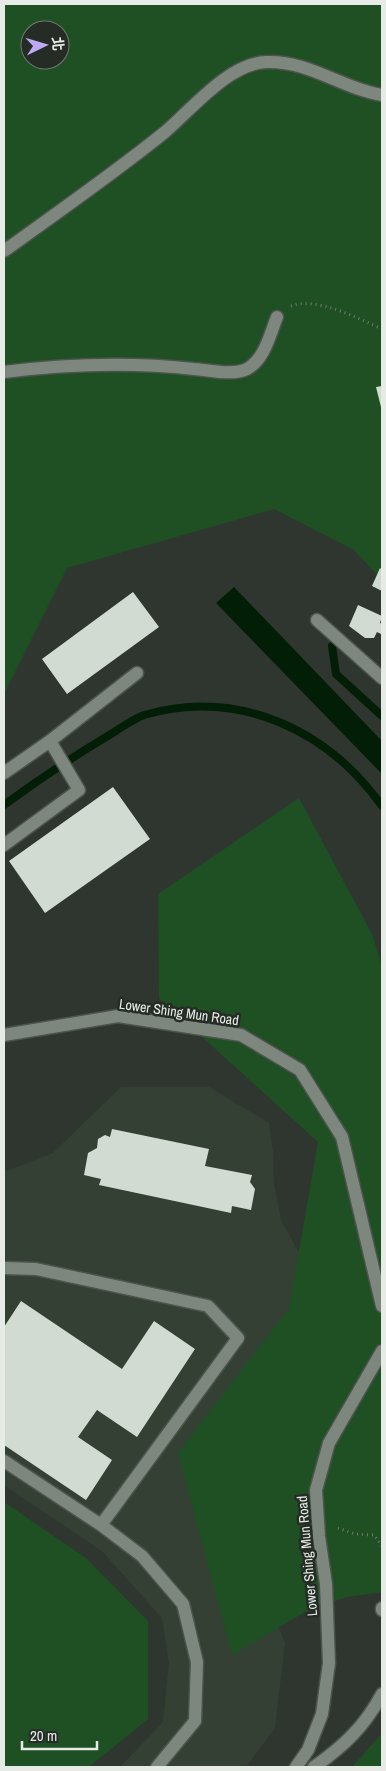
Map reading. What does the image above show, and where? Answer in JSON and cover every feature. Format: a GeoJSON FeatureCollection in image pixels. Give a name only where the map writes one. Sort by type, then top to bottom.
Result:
{"type":"FeatureCollection","features":[{"type":"Feature","properties":{"kind":"street"},"geometry":{"type":"LineString","coordinates":[[4,252],[166,131],[195,103],[222,82],[235,73],[251,66],[266,62],[295,65],[370,93],[382,95]]}},
{"type":"Feature","properties":{"kind":"street"},"geometry":{"type":"LineString","coordinates":[[4,372],[58,366],[102,364],[165,366],[224,372],[240,371],[253,365],[260,356],[266,346],[277,317]]}},
{"type":"Feature","properties":{"kind":"street"},"geometry":{"type":"LineString","coordinates":[[317,620],[382,678]]}},
{"type":"Feature","properties":{"kind":"street"},"geometry":{"type":"LineString","coordinates":[[4,773],[50,741],[137,673]]}},
{"type":"Feature","properties":{"kind":"street"},"geometry":{"type":"LineString","coordinates":[[4,845],[79,790],[50,741]]}},
{"type":"Feature","properties":{"kind":"street","name":"Lower Shing Mun Road"},"geometry":{"type":"LineString","coordinates":[[4,1035],[118,1016],[241,1035],[300,1070],[342,1137],[382,1306]]}},
{"type":"Feature","properties":{"kind":"street"},"geometry":{"type":"LineString","coordinates":[[4,1268],[36,1269],[208,1306],[238,1338],[101,1525]]}},
{"type":"Feature","properties":{"kind":"street","name":"Lower Shing Mun Road"},"geometry":{"type":"LineString","coordinates":[[296,1767],[308,1750],[322,1714],[329,1663],[326,1584],[316,1490],[329,1443],[382,1351]]}},
{"type":"Feature","properties":{"kind":"street"},"geometry":{"type":"LineString","coordinates":[[4,1462],[101,1525],[142,1556],[183,1604],[197,1662],[195,1722],[157,1767]]}},
{"type":"Feature","properties":{"kind":"street"},"geometry":{"type":"LineString","coordinates":[[314,1767],[335,1752],[360,1729],[382,1694]]}},
{"type":"Feature","properties":{"kind":"path"},"geometry":{"type":"LineString","coordinates":[[277,317],[289,308],[298,304],[304,304],[355,316],[382,329]]}},
{"type":"Feature","properties":{"kind":"path"},"geometry":{"type":"LineString","coordinates":[[318,1522],[355,1534],[374,1535],[382,1546]]}},
{"type":"Feature","properties":{"kind":"shaded area"},"geometry":{"type":"Polygon","coordinates":[[[234,587],[382,741],[382,774],[216,603],[234,587]]]}},
{"type":"Feature","properties":{"kind":"shaded area"},"geometry":{"type":"Polygon","coordinates":[[[121,1087],[209,1087],[269,1123],[273,1152],[274,1185],[281,1220],[308,1269],[248,1556],[285,1643],[275,1728],[246,1767],[120,1767],[163,1722],[169,1663],[162,1618],[103,1552],[4,1485],[4,1172],[53,1153],[121,1087]]]}},
{"type":"Feature","properties":{"kind":"green space"},"geometry":{"type":"Polygon","coordinates":[[[4,4],[382,4],[382,580],[354,550],[274,509],[67,568],[4,694],[4,4]]]}},
{"type":"Feature","properties":{"kind":"green space"},"geometry":{"type":"Polygon","coordinates":[[[299,798],[372,934],[382,966],[382,1592],[347,1597],[305,1612],[232,1655],[178,1453],[289,1308],[318,1142],[159,998],[158,894],[299,798]]]}},
{"type":"Feature","properties":{"kind":"green space"},"geometry":{"type":"Polygon","coordinates":[[[4,1502],[86,1558],[148,1621],[148,1719],[89,1767],[4,1767],[4,1502]]]}},
{"type":"Feature","properties":{"kind":"green space"},"geometry":{"type":"Polygon","coordinates":[[[382,1733],[382,1767],[352,1767],[382,1733]]]}},
{"type":"Feature","properties":{"kind":"building"},"geometry":{"type":"Polygon","coordinates":[[[382,386],[382,411],[376,387],[382,386]]]}},
{"type":"Feature","properties":{"kind":"building"},"geometry":{"type":"Polygon","coordinates":[[[380,568],[382,570],[382,591],[372,586],[380,568]]]}},
{"type":"Feature","properties":{"kind":"building"},"geometry":{"type":"Polygon","coordinates":[[[133,592],[159,627],[67,694],[42,659],[133,592]]]}},
{"type":"Feature","properties":{"kind":"building"},"geometry":{"type":"Polygon","coordinates":[[[358,605],[382,616],[380,623],[382,624],[381,634],[377,632],[374,638],[365,638],[349,626],[358,605]]]}},
{"type":"Feature","properties":{"kind":"building"},"geometry":{"type":"Polygon","coordinates":[[[113,787],[150,839],[45,913],[9,861],[113,787]]]}},
{"type":"Feature","properties":{"kind":"building"},"geometry":{"type":"Polygon","coordinates":[[[112,1129],[209,1149],[205,1166],[252,1175],[250,1182],[255,1189],[251,1210],[232,1206],[231,1213],[99,1185],[101,1179],[84,1175],[88,1153],[97,1148],[98,1139],[105,1135],[110,1137],[112,1129]]]}},
{"type":"Feature","properties":{"kind":"building"},"geometry":{"type":"Polygon","coordinates":[[[21,1301],[122,1369],[154,1321],[195,1349],[137,1437],[97,1410],[78,1437],[112,1460],[86,1500],[4,1445],[4,1327],[21,1301]]]}},
{"type":"Feature","properties":{"kind":"waterway"},"geometry":{"type":"LineString","coordinates":[[332,646],[336,674],[382,716]]}},
{"type":"Feature","properties":{"kind":"waterway"},"geometry":{"type":"LineString","coordinates":[[4,805],[43,777],[144,715],[179,708],[213,707],[246,712],[278,722],[307,736],[335,756],[360,779],[382,806]]}}]}
